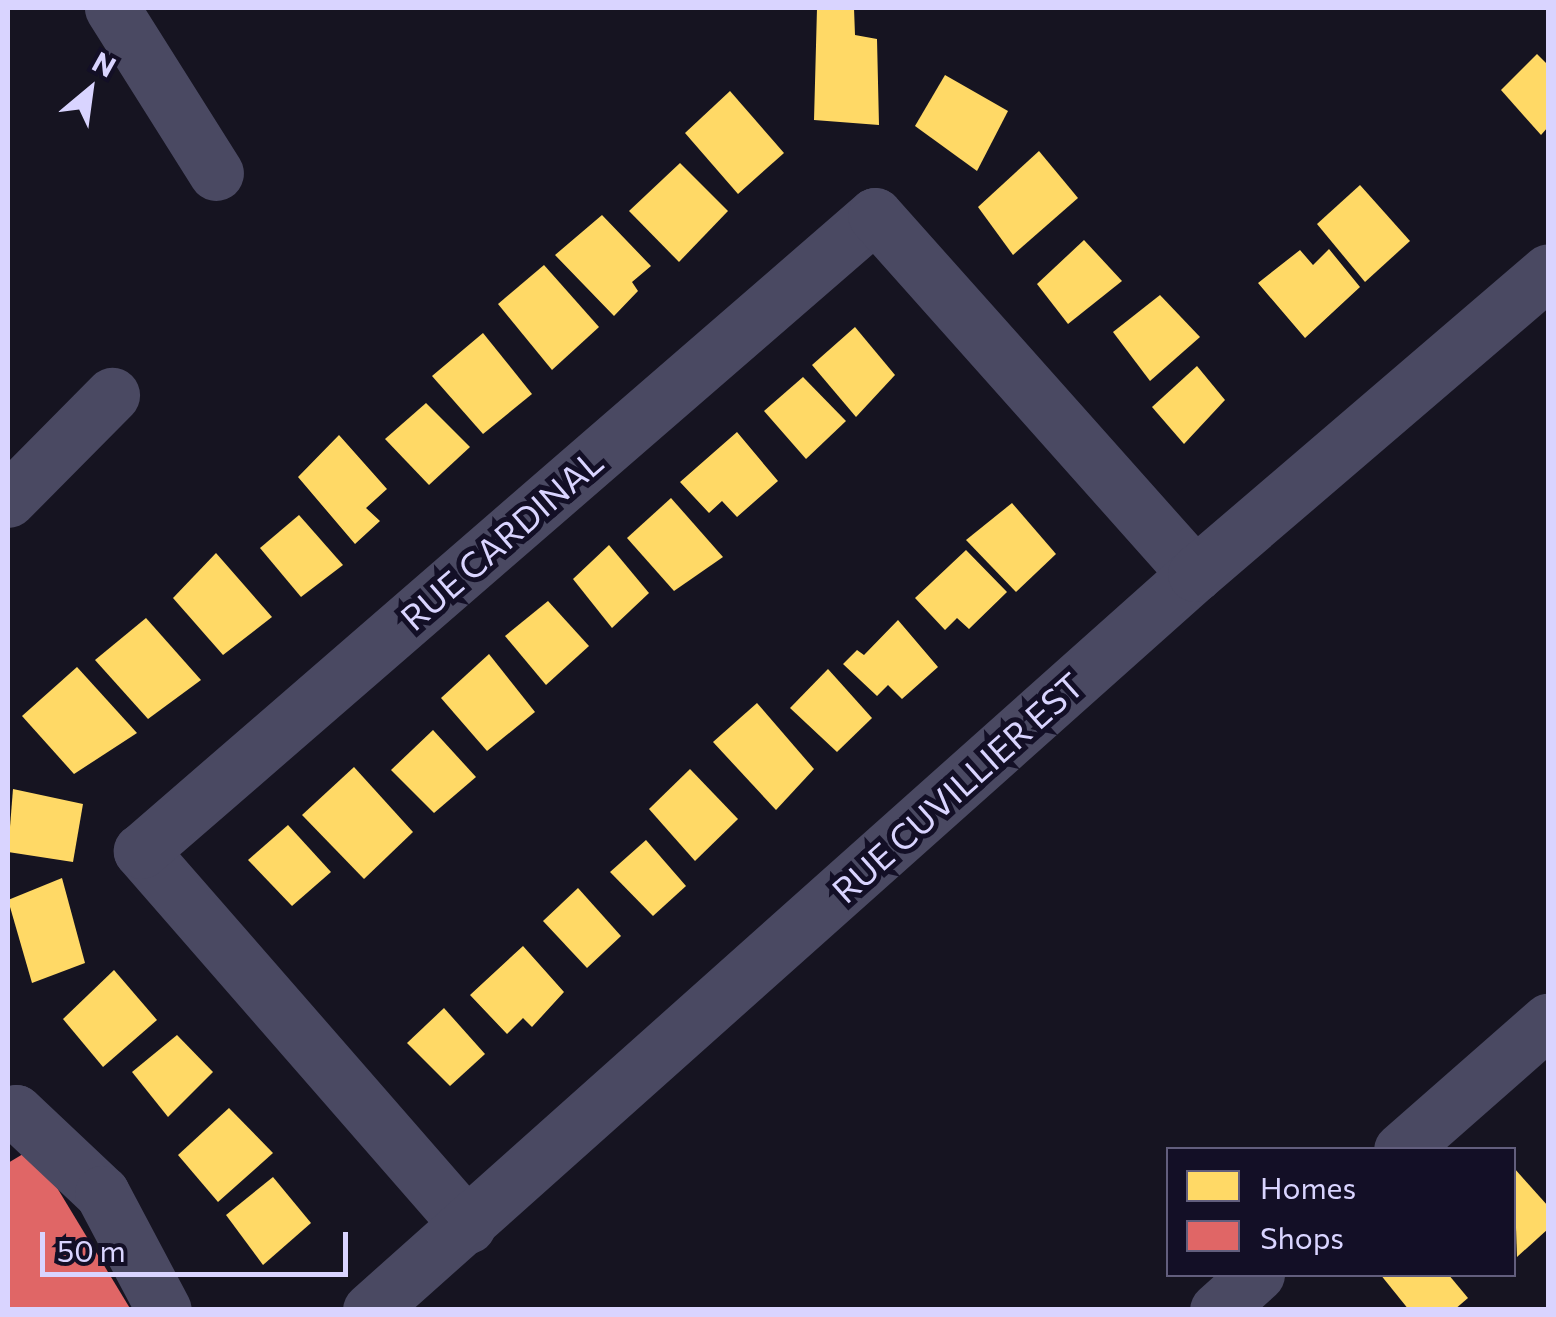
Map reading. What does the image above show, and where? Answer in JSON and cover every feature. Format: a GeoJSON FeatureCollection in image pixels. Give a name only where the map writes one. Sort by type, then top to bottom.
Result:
{"type":"FeatureCollection","features":[{"type":"Feature","properties":{"kind":"street"},"geometry":{"type":"LineString","coordinates":[[112,8],[216,174]]}},
{"type":"Feature","properties":{"kind":"street","name":"RUE CARDINAL"},"geometry":{"type":"LineString","coordinates":[[468,1226],[141,851],[875,215],[1195,574]]}},
{"type":"Feature","properties":{"kind":"street","name":"RUE CUVILLIER EST"},"geometry":{"type":"LineString","coordinates":[[370,1310],[1195,574],[1548,271]]}},
{"type":"Feature","properties":{"kind":"street"},"geometry":{"type":"LineString","coordinates":[[8,500],[112,395]]}},
{"type":"Feature","properties":{"kind":"street"},"geometry":{"type":"LineString","coordinates":[[1404,1147],[1548,1021]]}},
{"type":"Feature","properties":{"kind":"street"},"geometry":{"type":"LineString","coordinates":[[8,1114],[16,1112],[102,1193],[164,1310]]}},
{"type":"Feature","properties":{"kind":"street"},"geometry":{"type":"LineString","coordinates":[[1217,1310],[1254,1277]]}},
{"type":"Feature","properties":{"kind":"building: Homes"},"geometry":{"type":"Polygon","coordinates":[[[817,8],[854,8],[855,35],[877,39],[879,125],[814,120],[817,8]]]}},
{"type":"Feature","properties":{"kind":"building: Homes"},"geometry":{"type":"Polygon","coordinates":[[[1537,54],[1548,65],[1548,127],[1541,135],[1501,90],[1537,54]]]}},
{"type":"Feature","properties":{"kind":"building: Homes"},"geometry":{"type":"Polygon","coordinates":[[[945,75],[1008,111],[977,171],[915,126],[945,75]]]}},
{"type":"Feature","properties":{"kind":"building: Homes"},"geometry":{"type":"Polygon","coordinates":[[[730,91],[784,153],[738,194],[685,133],[730,91]]]}},
{"type":"Feature","properties":{"kind":"building: Homes"},"geometry":{"type":"Polygon","coordinates":[[[1039,151],[1078,198],[1013,255],[978,207],[1039,151]]]}},
{"type":"Feature","properties":{"kind":"building: Homes"},"geometry":{"type":"Polygon","coordinates":[[[680,163],[728,211],[679,262],[629,211],[680,163]]]}},
{"type":"Feature","properties":{"kind":"building: Homes"},"geometry":{"type":"Polygon","coordinates":[[[1360,185],[1410,241],[1365,282],[1317,224],[1360,185]]]}},
{"type":"Feature","properties":{"kind":"building: Homes"},"geometry":{"type":"Polygon","coordinates":[[[602,215],[651,266],[632,282],[638,291],[614,316],[555,255],[602,215]]]}},
{"type":"Feature","properties":{"kind":"building: Homes"},"geometry":{"type":"Polygon","coordinates":[[[1084,240],[1122,281],[1068,324],[1037,284],[1084,240]]]}},
{"type":"Feature","properties":{"kind":"building: Homes"},"geometry":{"type":"Polygon","coordinates":[[[1329,249],[1360,287],[1305,338],[1258,283],[1300,250],[1313,265],[1329,249]]]}},
{"type":"Feature","properties":{"kind":"building: Homes"},"geometry":{"type":"Polygon","coordinates":[[[544,265],[599,327],[552,370],[498,304],[544,265]]]}},
{"type":"Feature","properties":{"kind":"building: Homes"},"geometry":{"type":"Polygon","coordinates":[[[1160,295],[1200,337],[1150,381],[1113,332],[1160,295]]]}},
{"type":"Feature","properties":{"kind":"building: Homes"},"geometry":{"type":"Polygon","coordinates":[[[855,327],[895,375],[856,417],[812,365],[855,327]]]}},
{"type":"Feature","properties":{"kind":"building: Homes"},"geometry":{"type":"Polygon","coordinates":[[[483,333],[532,394],[483,434],[432,376],[483,333]]]}},
{"type":"Feature","properties":{"kind":"building: Homes"},"geometry":{"type":"Polygon","coordinates":[[[1197,366],[1225,400],[1184,444],[1152,407],[1197,366]]]}},
{"type":"Feature","properties":{"kind":"building: Homes"},"geometry":{"type":"Polygon","coordinates":[[[803,377],[846,421],[806,459],[764,411],[803,377]]]}},
{"type":"Feature","properties":{"kind":"building: Homes"},"geometry":{"type":"Polygon","coordinates":[[[426,403],[470,447],[429,485],[385,439],[426,403]]]}},
{"type":"Feature","properties":{"kind":"building: Homes"},"geometry":{"type":"Polygon","coordinates":[[[737,432],[778,481],[737,517],[722,501],[709,513],[680,482],[737,432]]]}},
{"type":"Feature","properties":{"kind":"building: Homes"},"geometry":{"type":"Polygon","coordinates":[[[339,435],[387,489],[366,508],[380,521],[355,544],[298,477],[339,435]]]}},
{"type":"Feature","properties":{"kind":"building: Homes"},"geometry":{"type":"Polygon","coordinates":[[[671,498],[723,557],[674,591],[627,538],[671,498]]]}},
{"type":"Feature","properties":{"kind":"building: Homes"},"geometry":{"type":"Polygon","coordinates":[[[1012,503],[1056,554],[1016,592],[966,540],[1012,503]]]}},
{"type":"Feature","properties":{"kind":"building: Homes"},"geometry":{"type":"Polygon","coordinates":[[[299,515],[343,565],[301,597],[260,548],[299,515]]]}},
{"type":"Feature","properties":{"kind":"building: Homes"},"geometry":{"type":"Polygon","coordinates":[[[609,545],[649,593],[612,628],[573,579],[609,545]]]}},
{"type":"Feature","properties":{"kind":"building: Homes"},"geometry":{"type":"Polygon","coordinates":[[[966,550],[1007,592],[969,629],[957,618],[945,630],[915,598],[966,550]]]}},
{"type":"Feature","properties":{"kind":"building: Homes"},"geometry":{"type":"Polygon","coordinates":[[[216,553],[272,617],[223,655],[173,598],[216,553]]]}},
{"type":"Feature","properties":{"kind":"building: Homes"},"geometry":{"type":"Polygon","coordinates":[[[548,601],[589,646],[546,685],[505,636],[548,601]]]}},
{"type":"Feature","properties":{"kind":"building: Homes"},"geometry":{"type":"Polygon","coordinates":[[[146,618],[201,680],[148,719],[95,660],[146,618]]]}},
{"type":"Feature","properties":{"kind":"building: Homes"},"geometry":{"type":"Polygon","coordinates":[[[898,620],[938,667],[902,699],[888,685],[877,696],[843,664],[857,650],[864,655],[898,620]]]}},
{"type":"Feature","properties":{"kind":"building: Homes"},"geometry":{"type":"Polygon","coordinates":[[[489,654],[535,712],[487,751],[441,698],[489,654]]]}},
{"type":"Feature","properties":{"kind":"building: Homes"},"geometry":{"type":"Polygon","coordinates":[[[77,667],[137,733],[74,774],[22,716],[77,667]]]}},
{"type":"Feature","properties":{"kind":"building: Homes"},"geometry":{"type":"Polygon","coordinates":[[[828,669],[872,718],[837,752],[790,708],[828,669]]]}},
{"type":"Feature","properties":{"kind":"building: Homes"},"geometry":{"type":"Polygon","coordinates":[[[757,703],[814,769],[776,810],[713,742],[757,703]]]}},
{"type":"Feature","properties":{"kind":"building: Homes"},"geometry":{"type":"Polygon","coordinates":[[[433,730],[476,777],[434,813],[391,770],[433,730]]]}},
{"type":"Feature","properties":{"kind":"building: Homes"},"geometry":{"type":"Polygon","coordinates":[[[354,767],[413,832],[364,879],[302,815],[354,767]]]}},
{"type":"Feature","properties":{"kind":"building: Homes"},"geometry":{"type":"Polygon","coordinates":[[[690,769],[738,819],[695,861],[649,809],[690,769]]]}},
{"type":"Feature","properties":{"kind":"building: Homes"},"geometry":{"type":"Polygon","coordinates":[[[13,789],[83,804],[73,862],[8,852],[13,789]]]}},
{"type":"Feature","properties":{"kind":"building: Homes"},"geometry":{"type":"Polygon","coordinates":[[[288,825],[331,872],[292,906],[248,860],[288,825]]]}},
{"type":"Feature","properties":{"kind":"building: Homes"},"geometry":{"type":"Polygon","coordinates":[[[646,840],[686,886],[653,916],[610,872],[646,840]]]}},
{"type":"Feature","properties":{"kind":"building: Homes"},"geometry":{"type":"Polygon","coordinates":[[[62,878],[85,963],[32,983],[8,900],[62,878]]]}},
{"type":"Feature","properties":{"kind":"building: Homes"},"geometry":{"type":"Polygon","coordinates":[[[578,888],[621,936],[587,968],[543,921],[578,888]]]}},
{"type":"Feature","properties":{"kind":"building: Homes"},"geometry":{"type":"Polygon","coordinates":[[[523,946],[564,992],[532,1027],[523,1018],[507,1034],[470,995],[523,946]]]}},
{"type":"Feature","properties":{"kind":"building: Homes"},"geometry":{"type":"Polygon","coordinates":[[[114,970],[157,1020],[103,1067],[63,1019],[114,970]]]}},
{"type":"Feature","properties":{"kind":"building: Homes"},"geometry":{"type":"Polygon","coordinates":[[[444,1008],[485,1054],[450,1086],[407,1043],[444,1008]]]}},
{"type":"Feature","properties":{"kind":"building: Homes"},"geometry":{"type":"Polygon","coordinates":[[[177,1035],[213,1072],[168,1117],[132,1072],[177,1035]]]}},
{"type":"Feature","properties":{"kind":"building: Homes"},"geometry":{"type":"Polygon","coordinates":[[[229,1108],[273,1153],[218,1202],[178,1155],[229,1108]]]}},
{"type":"Feature","properties":{"kind":"building: Homes"},"geometry":{"type":"Polygon","coordinates":[[[1516,1170],[1548,1206],[1548,1229],[1517,1257],[1516,1170]]]}},
{"type":"Feature","properties":{"kind":"building: Homes"},"geometry":{"type":"Polygon","coordinates":[[[273,1177],[311,1223],[263,1265],[226,1215],[273,1177]]]}},
{"type":"Feature","properties":{"kind":"building: Homes"},"geometry":{"type":"Polygon","coordinates":[[[1382,1277],[1450,1277],[1468,1298],[1454,1310],[1409,1310],[1382,1277]]]}},
{"type":"Feature","properties":{"kind":"building: Shops"},"geometry":{"type":"Polygon","coordinates":[[[33,1148],[131,1310],[8,1310],[8,1163],[33,1148]]]}}]}
